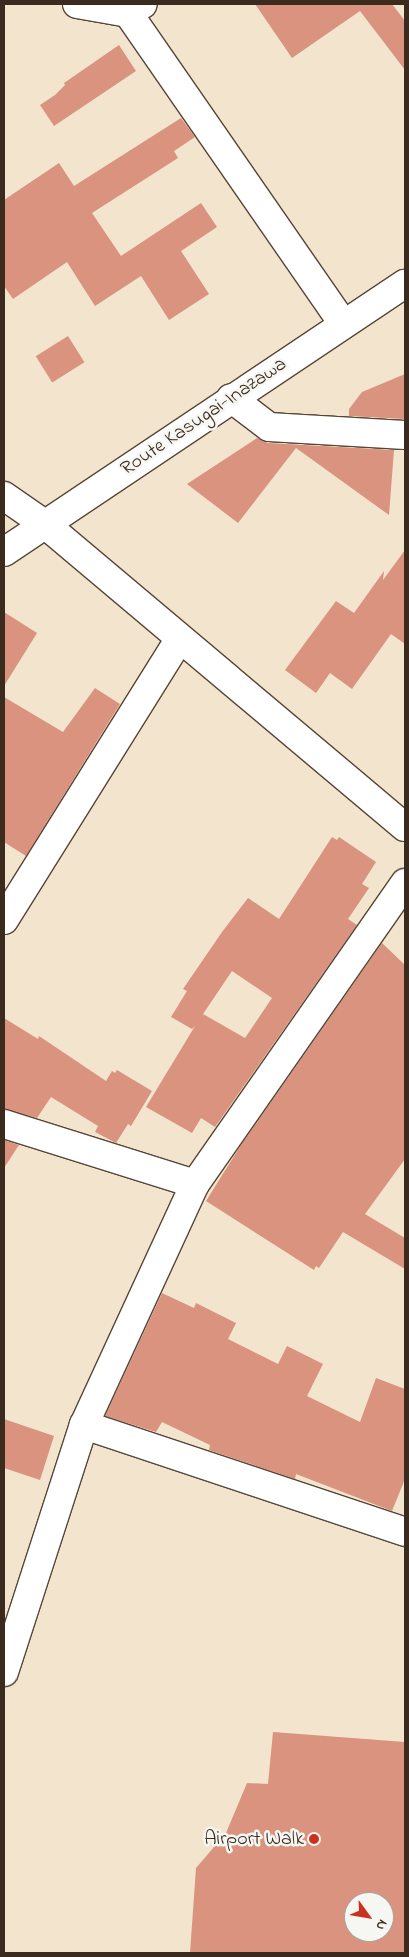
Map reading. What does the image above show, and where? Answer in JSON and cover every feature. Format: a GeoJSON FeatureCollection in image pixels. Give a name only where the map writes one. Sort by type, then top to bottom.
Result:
{"type":"FeatureCollection","features":[{"type":"Feature","properties":{"kind":"street"},"geometry":{"type":"LineString","coordinates":[[77,4],[136,8],[343,324]]}},
{"type":"Feature","properties":{"kind":"street","name":"Route Kasugai-Inazawa"},"geometry":{"type":"LineString","coordinates":[[4,552],[231,398],[405,284]]}},
{"type":"Feature","properties":{"kind":"street"},"geometry":{"type":"LineString","coordinates":[[231,398],[270,427],[405,435]]}},
{"type":"Feature","properties":{"kind":"street"},"geometry":{"type":"LineString","coordinates":[[4,496],[46,525],[405,827]]}},
{"type":"Feature","properties":{"kind":"street"},"geometry":{"type":"LineString","coordinates":[[4,920],[180,638]]}},
{"type":"Feature","properties":{"kind":"street"},"geometry":{"type":"LineString","coordinates":[[4,1672],[84,1425],[195,1184],[405,883]]}},
{"type":"Feature","properties":{"kind":"street"},"geometry":{"type":"LineString","coordinates":[[4,1124],[195,1184]]}},
{"type":"Feature","properties":{"kind":"street"},"geometry":{"type":"LineString","coordinates":[[84,1425],[405,1532]]}},
{"type":"Feature","properties":{"kind":"building"},"geometry":{"type":"Polygon","coordinates":[[[255,4],[392,4],[405,21],[405,70],[360,11],[292,58],[255,4]]]}},
{"type":"Feature","properties":{"kind":"building"},"geometry":{"type":"Polygon","coordinates":[[[119,45],[136,71],[54,126],[40,105],[55,95],[65,85],[64,83],[119,45]]]}},
{"type":"Feature","properties":{"kind":"building"},"geometry":{"type":"Polygon","coordinates":[[[181,118],[195,137],[174,151],[178,158],[92,213],[121,256],[201,203],[217,227],[181,251],[209,294],[169,320],[141,276],[95,306],[67,262],[13,299],[4,286],[4,200],[59,163],[74,186],[181,118]]]}},
{"type":"Feature","properties":{"kind":"building"},"geometry":{"type":"Polygon","coordinates":[[[68,336],[84,362],[52,382],[36,356],[68,336]]]}},
{"type":"Feature","properties":{"kind":"building"},"geometry":{"type":"Polygon","coordinates":[[[405,374],[405,419],[349,416],[349,409],[362,392],[405,374]]]}},
{"type":"Feature","properties":{"kind":"building"},"geometry":{"type":"Polygon","coordinates":[[[257,438],[268,443],[394,450],[389,515],[296,448],[238,523],[187,484],[257,438]]]}},
{"type":"Feature","properties":{"kind":"building"},"geometry":{"type":"Polygon","coordinates":[[[405,550],[405,644],[391,634],[352,689],[330,673],[316,693],[285,670],[336,601],[354,613],[384,571],[383,580],[405,550]]]}},
{"type":"Feature","properties":{"kind":"building"},"geometry":{"type":"Polygon","coordinates":[[[4,612],[37,633],[4,686],[4,612]]]}},
{"type":"Feature","properties":{"kind":"building"},"geometry":{"type":"Polygon","coordinates":[[[95,688],[120,704],[26,856],[4,842],[4,697],[63,732],[95,688]]]}},
{"type":"Feature","properties":{"kind":"building"},"geometry":{"type":"Polygon","coordinates":[[[332,837],[337,840],[339,837],[376,862],[362,884],[369,888],[348,919],[357,925],[215,1127],[201,1118],[192,1133],[146,1107],[195,1026],[192,1029],[171,1017],[187,991],[183,989],[248,898],[279,919],[332,837]],[[232,971],[203,1014],[245,1038],[272,998],[232,971]]]}},
{"type":"Feature","properties":{"kind":"building"},"geometry":{"type":"Polygon","coordinates":[[[382,943],[405,965],[405,1159],[365,1214],[405,1238],[405,1269],[343,1232],[319,1268],[316,1266],[314,1270],[206,1201],[241,1145],[382,943]]]}},
{"type":"Feature","properties":{"kind":"building"},"geometry":{"type":"Polygon","coordinates":[[[4,1018],[38,1039],[39,1036],[106,1081],[112,1071],[115,1073],[117,1070],[152,1091],[131,1126],[128,1124],[116,1143],[95,1132],[98,1126],[51,1097],[37,1118],[4,1109],[4,1018]]]}},
{"type":"Feature","properties":{"kind":"building"},"geometry":{"type":"Polygon","coordinates":[[[4,1140],[19,1145],[4,1168],[4,1140]]]}},
{"type":"Feature","properties":{"kind":"building"},"geometry":{"type":"Polygon","coordinates":[[[162,1293],[194,1308],[196,1303],[236,1323],[228,1339],[278,1364],[287,1346],[323,1364],[307,1396],[360,1422],[376,1378],[405,1389],[405,1479],[392,1511],[296,1474],[295,1479],[209,1450],[210,1445],[162,1422],[156,1432],[105,1416],[162,1293]]]}},
{"type":"Feature","properties":{"kind":"building"},"geometry":{"type":"Polygon","coordinates":[[[4,1419],[54,1436],[40,1480],[4,1468],[4,1419]]]}},
{"type":"Feature","properties":{"kind":"building","name":"Airport Walk"},"geometry":{"type":"Polygon","coordinates":[[[273,1732],[405,1742],[405,1953],[190,1953],[196,1868],[226,1833],[247,1783],[268,1784],[273,1732]]]}},
{"type":"Feature","properties":{"kind":"place","name":"Airport Walk"},"geometry":{"type":"Point","coordinates":[314,1839]}}]}
